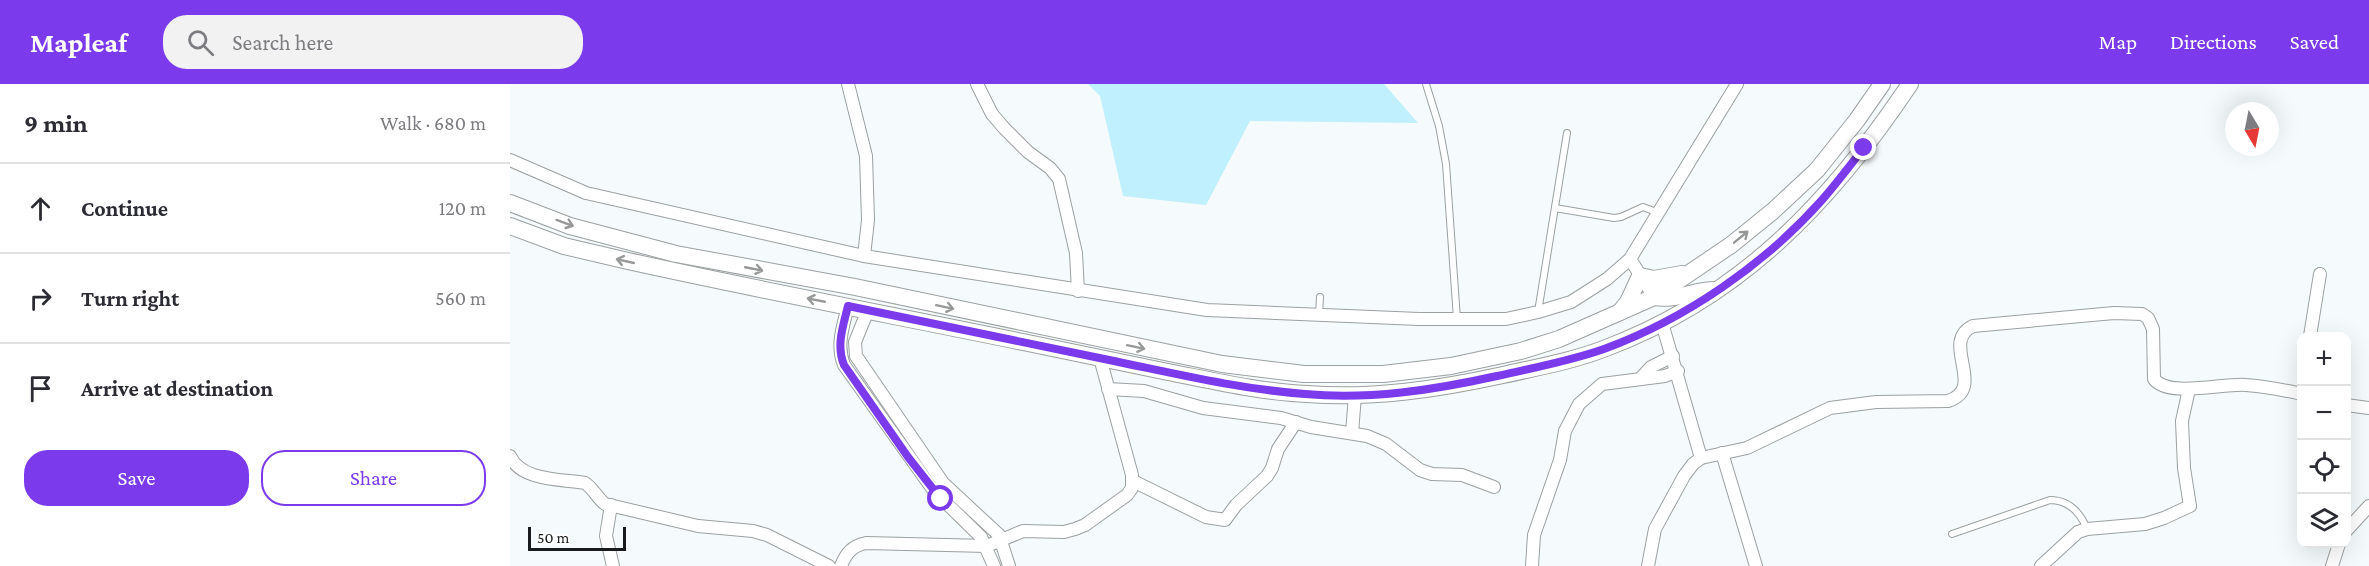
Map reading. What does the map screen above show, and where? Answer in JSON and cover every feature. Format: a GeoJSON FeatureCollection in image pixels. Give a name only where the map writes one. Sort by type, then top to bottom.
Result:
{"type":"FeatureCollection","features":[{"type":"Feature","properties":{"kind":"main road"},"geometry":{"type":"LineString","coordinates":[[510,203],[570,225],[676,254],[855,288],[1222,364],[1282,372],[1383,374],[1451,366],[1531,348],[1559,339],[1654,297],[1693,272],[1773,211],[1817,170],[1882,84]]}},
{"type":"Feature","properties":{"kind":"main road"},"geometry":{"type":"LineString","coordinates":[[510,226],[564,246],[744,286],[1208,380],[1307,394],[1355,395],[1413,392],[1459,385],[1557,363],[1605,348],[1662,323],[1716,290],[1740,274],[1787,235],[1822,201],[1910,84]]}},
{"type":"Feature","properties":{"kind":"main road"},"geometry":{"type":"LineString","coordinates":[[1620,313],[1629,302],[1640,276],[1654,279],[1693,272]]}},
{"type":"Feature","properties":{"kind":"main road"},"geometry":{"type":"LineString","coordinates":[[1654,297],[1678,298],[1700,290],[1716,290]]}},
{"type":"Feature","properties":{"kind":"street"},"geometry":{"type":"LineString","coordinates":[[848,84],[866,156],[868,220],[864,256]]}},
{"type":"Feature","properties":{"kind":"street"},"geometry":{"type":"LineString","coordinates":[[977,84],[992,114],[1004,128],[1028,152],[1050,168],[1059,179],[1076,253],[1078,291]]}},
{"type":"Feature","properties":{"kind":"street"},"geometry":{"type":"LineString","coordinates":[[510,160],[586,193],[864,256],[1078,291],[1207,310],[1319,316],[1506,319],[1571,302],[1607,279],[1630,259],[1716,114],[1737,84]]}},
{"type":"Feature","properties":{"kind":"street"},"geometry":{"type":"LineString","coordinates":[[1630,259],[1654,297]]}},
{"type":"Feature","properties":{"kind":"street"},"geometry":{"type":"LineString","coordinates":[[2311,332],[2320,274]]}},
{"type":"Feature","properties":{"kind":"street"},"geometry":{"type":"LineString","coordinates":[[848,306],[839,342],[840,356],[844,365],[934,491],[969,524],[987,546],[994,566]]}},
{"type":"Feature","properties":{"kind":"street"},"geometry":{"type":"LineString","coordinates":[[868,310],[855,342],[856,356],[944,483],[993,528],[1002,542],[1009,566]]}},
{"type":"Feature","properties":{"kind":"street"},"geometry":{"type":"LineString","coordinates":[[1648,566],[1655,529],[1693,464],[1701,459],[1747,448],[1830,408],[1857,403],[1948,401],[1958,398],[1965,387],[1961,338],[1967,329],[1973,326],[2114,313],[2142,314],[2148,318],[2153,329],[2154,379],[2163,387],[2189,389],[2228,384],[2297,393]]}},
{"type":"Feature","properties":{"kind":"street"},"geometry":{"type":"LineString","coordinates":[[1662,323],[1678,372],[1701,459]]}},
{"type":"Feature","properties":{"kind":"street"},"geometry":{"type":"LineString","coordinates":[[1640,379],[1651,367],[1673,356]]}},
{"type":"Feature","properties":{"kind":"street"},"geometry":{"type":"LineString","coordinates":[[841,566],[849,551],[855,546],[866,543],[987,546],[1002,542],[1014,533],[1023,531],[1064,532],[1085,525],[1127,495],[1132,488],[1133,481],[1100,358]]}},
{"type":"Feature","properties":{"kind":"street"},"geometry":{"type":"LineString","coordinates":[[1532,566],[1534,535],[1560,460],[1569,420],[1580,404],[1602,384],[1665,376],[1678,372]]}},
{"type":"Feature","properties":{"kind":"street"},"geometry":{"type":"LineString","coordinates":[[1108,388],[1144,391],[1203,408],[1281,418],[1311,427],[1366,436],[1386,444],[1420,470],[1432,474],[1462,475],[1494,487]]}},
{"type":"Feature","properties":{"kind":"street"},"geometry":{"type":"LineString","coordinates":[[2041,566],[2070,538],[2087,529],[2145,524],[2190,506],[2184,468],[2182,421],[2189,389]]}},
{"type":"Feature","properties":{"kind":"street"},"geometry":{"type":"LineString","coordinates":[[1352,433],[1355,395]]}},
{"type":"Feature","properties":{"kind":"street"},"geometry":{"type":"LineString","coordinates":[[2351,406],[2369,408]]}},
{"type":"Feature","properties":{"kind":"street"},"geometry":{"type":"LineString","coordinates":[[1133,481],[1206,516],[1225,520],[1236,505],[1267,476],[1278,449],[1296,422]]}},
{"type":"Feature","properties":{"kind":"street"},"geometry":{"type":"LineString","coordinates":[[1722,453],[1756,566]]}},
{"type":"Feature","properties":{"kind":"street"},"geometry":{"type":"LineString","coordinates":[[510,456],[518,468],[531,474],[585,483],[592,487],[600,501],[611,506],[698,526],[760,533],[829,566]]}},
{"type":"Feature","properties":{"kind":"street"},"geometry":{"type":"LineString","coordinates":[[611,506],[606,536],[613,566]]}},
{"type":"Feature","properties":{"kind":"street"},"geometry":{"type":"LineString","coordinates":[[2351,526],[2369,506]]}},
{"type":"Feature","properties":{"kind":"street"},"geometry":{"type":"LineString","coordinates":[[2332,566],[2338,548]]}},
{"type":"Feature","properties":{"kind":"lane"},"geometry":{"type":"LineString","coordinates":[[1426,84],[1439,126],[1446,164],[1457,319]]}},
{"type":"Feature","properties":{"kind":"lane"},"geometry":{"type":"LineString","coordinates":[[1538,312],[1567,133]]}},
{"type":"Feature","properties":{"kind":"lane"},"geometry":{"type":"LineString","coordinates":[[1555,208],[1614,218],[1643,207],[1659,213]]}},
{"type":"Feature","properties":{"kind":"lane"},"geometry":{"type":"LineString","coordinates":[[1319,316],[1320,297]]}},
{"type":"Feature","properties":{"kind":"lane"},"geometry":{"type":"LineString","coordinates":[[1952,534],[2050,500],[2058,500],[2073,508],[2083,519],[2087,529]]}},
{"type":"Feature","properties":{"kind":"shaded area"},"geometry":{"type":"Polygon","coordinates":[[[1088,84],[1384,84],[1418,123],[1250,121],[1206,205],[1123,196],[1100,96],[1088,84]]]}},
{"type":"Feature","properties":{"kind":"route"},"geometry":{"type":"LineString","coordinates":[[941,499],[908,457],[844,365],[840,356],[839,342],[848,306],[1208,380],[1273,390],[1307,394],[1355,395],[1413,392],[1459,385],[1557,363],[1605,348],[1690,308],[1740,274],[1787,235],[1822,201],[1864,148]]}}]}
